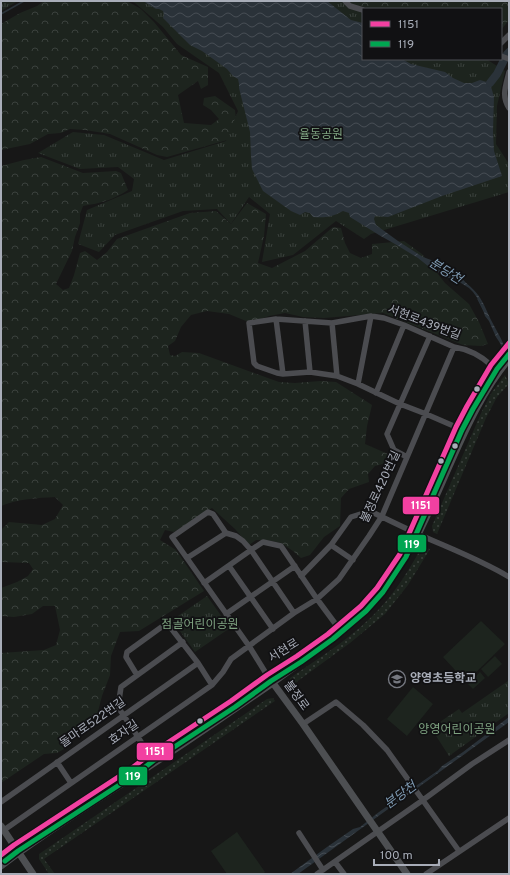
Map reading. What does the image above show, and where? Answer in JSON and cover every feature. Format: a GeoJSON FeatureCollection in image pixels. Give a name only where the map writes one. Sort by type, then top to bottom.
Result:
{"type":"FeatureCollection","features":[{"type":"Feature","properties":{"kind":"main road","name":"서현로"},"geometry":{"type":"LineString","coordinates":[[1,855],[318,642],[361,606],[389,572],[400,554],[456,427],[493,362],[509,343]]}},
{"type":"Feature","properties":{"kind":"main road","name":"서현로"},"geometry":{"type":"LineString","coordinates":[[1,866],[67,820],[229,714],[331,640],[354,621],[393,576],[418,534],[434,502],[465,431],[482,399],[502,367],[509,359]]}},
{"type":"Feature","properties":{"kind":"main road","name":"불정로"},"geometry":{"type":"LineString","coordinates":[[267,675],[376,829]]}},
{"type":"Feature","properties":{"kind":"main road"},"geometry":{"type":"LineString","coordinates":[[2,828],[33,874]]}},
{"type":"Feature","properties":{"kind":"main road"},"geometry":{"type":"LineString","coordinates":[[376,829],[407,874]]}},
{"type":"Feature","properties":{"kind":"street"},"geometry":{"type":"LineString","coordinates":[[345,1],[350,6],[362,10]]}},
{"type":"Feature","properties":{"kind":"street"},"geometry":{"type":"LineString","coordinates":[[509,72],[504,94],[505,101],[509,108]]}},
{"type":"Feature","properties":{"kind":"street"},"geometry":{"type":"LineString","coordinates":[[358,384],[371,316]]}},
{"type":"Feature","properties":{"kind":"street","name":"서현로439번길"},"geometry":{"type":"LineString","coordinates":[[283,374],[257,366],[254,363],[249,323],[276,319],[332,322],[371,316],[384,318],[493,362]]}},
{"type":"Feature","properties":{"kind":"street"},"geometry":{"type":"LineString","coordinates":[[276,319],[283,374],[310,372],[337,376],[456,427]]}},
{"type":"Feature","properties":{"kind":"street"},"geometry":{"type":"LineString","coordinates":[[305,321],[310,372]]}},
{"type":"Feature","properties":{"kind":"street"},"geometry":{"type":"LineString","coordinates":[[332,322],[337,376]]}},
{"type":"Feature","properties":{"kind":"street"},"geometry":{"type":"LineString","coordinates":[[376,393],[404,325]]}},
{"type":"Feature","properties":{"kind":"street"},"geometry":{"type":"LineString","coordinates":[[407,457],[394,450],[387,434],[430,336]]}},
{"type":"Feature","properties":{"kind":"street","name":"불정로420번길"},"geometry":{"type":"LineString","coordinates":[[249,646],[294,613],[317,599],[339,579],[353,560],[382,516],[454,347]]}},
{"type":"Feature","properties":{"kind":"street"},"geometry":{"type":"LineString","coordinates":[[301,576],[331,545],[351,517],[370,511],[411,531],[469,556],[509,577]]}},
{"type":"Feature","properties":{"kind":"street","name":"불정로"},"geometry":{"type":"LineString","coordinates":[[226,533],[213,514],[208,512],[172,537],[249,646],[267,675]]}},
{"type":"Feature","properties":{"kind":"street"},"geometry":{"type":"LineString","coordinates":[[187,558],[226,533],[236,536],[243,541],[250,550],[294,613]]}},
{"type":"Feature","properties":{"kind":"street"},"geometry":{"type":"LineString","coordinates":[[204,583],[263,542],[280,546],[338,626]]}},
{"type":"Feature","properties":{"kind":"street"},"geometry":{"type":"LineString","coordinates":[[331,545],[353,560]]}},
{"type":"Feature","properties":{"kind":"street"},"geometry":{"type":"LineString","coordinates":[[229,566],[273,629]]}},
{"type":"Feature","properties":{"kind":"street"},"geometry":{"type":"LineString","coordinates":[[226,614],[295,566]]}},
{"type":"Feature","properties":{"kind":"street"},"geometry":{"type":"LineString","coordinates":[[137,675],[126,657],[127,652],[167,623],[198,663],[212,685]]}},
{"type":"Feature","properties":{"kind":"street"},"geometry":{"type":"LineString","coordinates":[[149,755],[118,707],[121,687],[182,642]]}},
{"type":"Feature","properties":{"kind":"street","name":"효자길"},"geometry":{"type":"LineString","coordinates":[[2,828],[71,783],[212,685],[224,672],[231,659],[249,646]]}},
{"type":"Feature","properties":{"kind":"street","name":"돌마로522번길"},"geometry":{"type":"LineString","coordinates":[[1,802],[198,663]]}},
{"type":"Feature","properties":{"kind":"street"},"geometry":{"type":"LineString","coordinates":[[303,724],[336,702],[377,738],[387,750],[459,852]]}},
{"type":"Feature","properties":{"kind":"street"},"geometry":{"type":"LineString","coordinates":[[317,874],[335,862],[376,829],[509,740]]}},
{"type":"Feature","properties":{"kind":"street"},"geometry":{"type":"LineString","coordinates":[[57,762],[71,783]]}},
{"type":"Feature","properties":{"kind":"street"},"geometry":{"type":"LineString","coordinates":[[426,874],[509,818]]}},
{"type":"Feature","properties":{"kind":"street"},"geometry":{"type":"LineString","coordinates":[[299,833],[323,870]]}},
{"type":"Feature","properties":{"kind":"street"},"geometry":{"type":"LineString","coordinates":[[335,862],[344,874]]}},
{"type":"Feature","properties":{"kind":"green space"},"geometry":{"type":"Polygon","coordinates":[[[1,1],[18,1],[1,11],[1,1]]]}},
{"type":"Feature","properties":{"kind":"green space"},"geometry":{"type":"Polygon","coordinates":[[[44,1],[127,1],[141,9],[154,22],[181,55],[208,67],[208,85],[201,89],[198,81],[178,95],[184,123],[211,125],[219,119],[211,110],[203,105],[204,98],[215,96],[235,110],[237,129],[231,139],[167,157],[157,155],[110,134],[70,129],[61,133],[48,134],[30,144],[1,150],[1,24],[44,1]]]}},
{"type":"Feature","properties":{"kind":"green space","name":"율동공원"},"geometry":{"type":"Polygon","coordinates":[[[130,1],[343,1],[362,13],[362,60],[488,60],[505,71],[497,106],[496,144],[509,164],[509,192],[371,234],[364,239],[336,221],[293,255],[262,262],[270,214],[249,197],[231,224],[217,209],[183,211],[115,235],[99,252],[78,244],[87,210],[132,191],[134,179],[118,167],[80,169],[38,153],[73,132],[104,135],[164,160],[226,141],[238,111],[219,73],[177,44],[163,27],[135,3],[130,1]]]}},
{"type":"Feature","properties":{"kind":"green space"},"geometry":{"type":"Polygon","coordinates":[[[350,1],[509,1],[509,20],[502,29],[502,8],[366,8],[351,4],[350,1]]]}},
{"type":"Feature","properties":{"kind":"green space"},"geometry":{"type":"Polygon","coordinates":[[[41,157],[83,173],[116,171],[121,173],[128,190],[107,201],[83,206],[72,251],[56,284],[63,290],[69,288],[80,253],[85,251],[97,260],[107,252],[117,239],[190,213],[216,211],[231,224],[247,203],[266,214],[264,236],[258,263],[272,268],[305,251],[333,227],[341,228],[345,243],[350,253],[361,258],[372,254],[372,244],[404,241],[422,254],[445,283],[469,304],[479,322],[488,344],[481,346],[463,345],[383,313],[324,318],[303,317],[285,313],[269,316],[255,321],[246,321],[229,314],[207,311],[191,315],[181,327],[175,341],[168,346],[170,355],[175,356],[182,352],[199,353],[279,382],[336,382],[372,405],[367,426],[365,444],[398,460],[375,466],[368,474],[369,482],[349,489],[341,498],[340,526],[324,537],[310,555],[301,558],[281,543],[267,540],[256,540],[249,545],[235,529],[212,508],[174,532],[165,530],[160,540],[176,550],[204,591],[139,631],[120,632],[111,656],[110,675],[102,696],[96,719],[76,731],[64,749],[57,753],[44,754],[1,783],[1,653],[44,650],[56,645],[60,630],[55,606],[43,606],[32,614],[14,617],[1,616],[1,588],[28,576],[33,569],[29,563],[1,562],[1,530],[9,522],[42,525],[55,519],[63,505],[55,497],[21,500],[1,506],[1,166],[41,157]]]}},
{"type":"Feature","properties":{"kind":"green space"},"geometry":{"type":"Polygon","coordinates":[[[505,375],[509,384],[497,397],[486,418],[437,534],[433,532],[432,526],[482,411],[492,392],[505,375]]]}},
{"type":"Feature","properties":{"kind":"green space"},"geometry":{"type":"Polygon","coordinates":[[[426,548],[430,549],[408,585],[385,614],[350,643],[291,686],[289,683],[290,678],[338,645],[372,617],[398,586],[420,550],[426,548]]]}},
{"type":"Feature","properties":{"kind":"green space","name":"점골어린이공원"},"geometry":{"type":"Polygon","coordinates":[[[207,596],[230,628],[195,652],[172,620],[207,596]]]}},
{"type":"Feature","properties":{"kind":"green space"},"geometry":{"type":"Polygon","coordinates":[[[481,621],[505,644],[466,682],[443,657],[481,621]]]}},
{"type":"Feature","properties":{"kind":"green space"},"geometry":{"type":"Polygon","coordinates":[[[495,656],[502,664],[488,677],[481,669],[495,656]]]}},
{"type":"Feature","properties":{"kind":"green space"},"geometry":{"type":"Polygon","coordinates":[[[480,672],[485,678],[473,689],[468,684],[480,672]]]}},
{"type":"Feature","properties":{"kind":"green space","name":"양영어린이공원"},"geometry":{"type":"Polygon","coordinates":[[[508,681],[509,713],[449,756],[431,728],[459,709],[462,713],[508,681]]]}},
{"type":"Feature","properties":{"kind":"green space"},"geometry":{"type":"Polygon","coordinates":[[[413,687],[433,704],[407,736],[387,719],[413,687]]]}},
{"type":"Feature","properties":{"kind":"green space"},"geometry":{"type":"Polygon","coordinates":[[[273,698],[275,701],[44,859],[55,874],[49,874],[39,859],[39,854],[267,699],[273,698]]]}},
{"type":"Feature","properties":{"kind":"green space"},"geometry":{"type":"Polygon","coordinates":[[[237,832],[265,872],[263,874],[227,874],[211,851],[237,832]]]}},
{"type":"Feature","properties":{"kind":"water","name":"율동공원"},"geometry":{"type":"Polygon","coordinates":[[[143,1],[327,1],[351,20],[362,23],[362,60],[404,60],[411,64],[445,72],[464,83],[472,83],[480,80],[490,83],[494,97],[494,151],[502,176],[442,196],[388,217],[375,216],[374,219],[376,225],[423,257],[439,263],[451,271],[458,272],[462,279],[476,292],[482,301],[505,347],[509,363],[489,321],[485,316],[481,303],[469,288],[433,270],[418,258],[350,217],[349,213],[343,211],[328,217],[313,217],[310,213],[305,212],[300,215],[291,211],[263,191],[252,169],[250,132],[238,79],[202,51],[190,45],[163,18],[163,11],[156,9],[143,1]]]}},
{"type":"Feature","properties":{"kind":"water"},"geometry":{"type":"Polygon","coordinates":[[[509,717],[509,722],[298,874],[290,874],[353,829],[360,827],[407,792],[434,775],[442,766],[509,717]]]}},
{"type":"Feature","properties":{"kind":"waterway"},"geometry":{"type":"LineString","coordinates":[[1,14],[24,1]]}},
{"type":"Feature","properties":{"kind":"waterway"},"geometry":{"type":"LineString","coordinates":[[490,83],[497,74],[509,52]]}},
{"type":"Feature","properties":{"kind":"waterway","name":"분당천"},"geometry":{"type":"LineString","coordinates":[[478,299],[484,311]]}},
{"type":"Feature","properties":{"kind":"waterway","name":"분당천"},"geometry":{"type":"LineString","coordinates":[[417,786],[437,772]]}},
{"type":"Feature","properties":{"kind":"transit line","name":"1151"},"geometry":{"type":"LineString","coordinates":[[1,855],[297,656],[328,634],[361,606],[377,588],[400,554],[456,427],[491,365],[509,343]]}},
{"type":"Feature","properties":{"kind":"transit line","name":"119"},"geometry":{"type":"LineString","coordinates":[[5,861],[301,662],[333,639],[366,611],[383,592],[406,557],[462,430],[497,369],[509,354]]}},
{"type":"Feature","properties":{"kind":"place","name":"양영초등학교"},"geometry":{"type":"Point","coordinates":[397,679]}}]}
